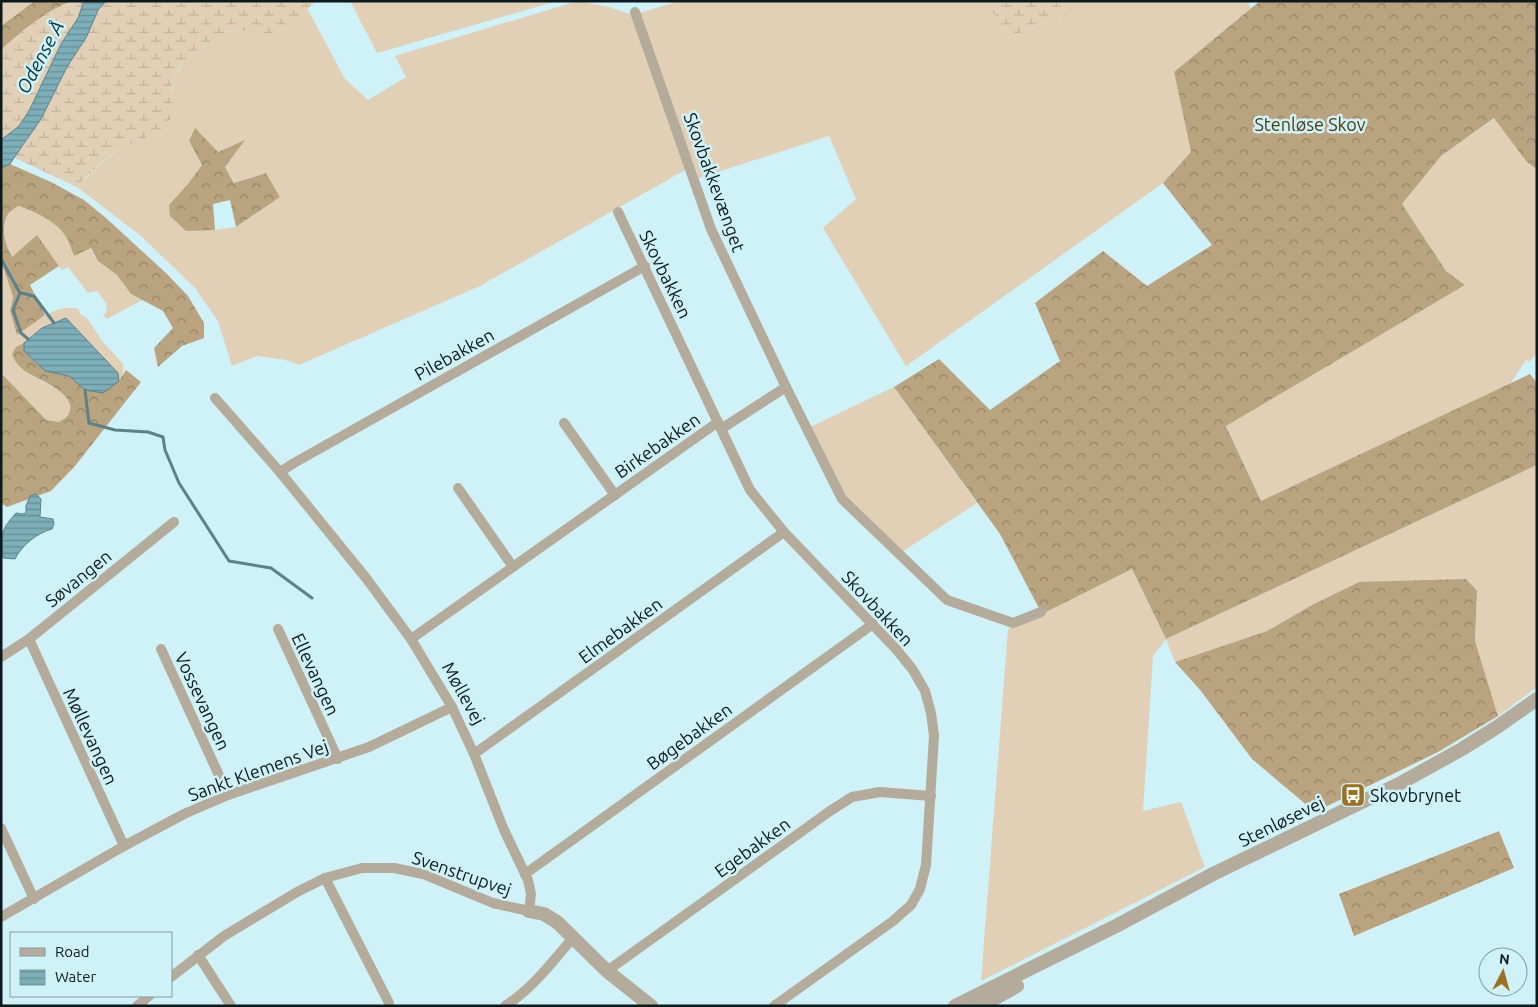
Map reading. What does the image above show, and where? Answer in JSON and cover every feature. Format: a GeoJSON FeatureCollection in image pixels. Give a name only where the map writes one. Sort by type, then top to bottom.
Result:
{"type":"FeatureCollection","features":[{"type":"Feature","properties":{"kind":"street","name":"Skovbakkevænget"},"geometry":{"type":"LineString","coordinates":[[635,12],[712,229],[786,387],[842,498],[947,600],[1013,623],[1040,612]]}},
{"type":"Feature","properties":{"kind":"street","name":"Skovbakken"},"geometry":{"type":"LineString","coordinates":[[618,212],[750,490],[784,532],[896,649],[913,670],[925,691],[931,713],[934,736],[931,796],[926,865],[920,889],[911,905],[893,921],[774,1006]]}},
{"type":"Feature","properties":{"kind":"street","name":"Pilebakken"},"geometry":{"type":"LineString","coordinates":[[280,472],[645,266]]}},
{"type":"Feature","properties":{"kind":"street"},"geometry":{"type":"LineString","coordinates":[[720,426],[786,387]]}},
{"type":"Feature","properties":{"kind":"street","name":"Møllevej"},"geometry":{"type":"LineString","coordinates":[[215,398],[280,472],[366,578],[412,640],[452,707],[474,754],[504,830],[530,886],[529,911]]}},
{"type":"Feature","properties":{"kind":"street","name":"Birkebakken"},"geometry":{"type":"LineString","coordinates":[[564,423],[615,495]]}},
{"type":"Feature","properties":{"kind":"street","name":"Birkebakken"},"geometry":{"type":"LineString","coordinates":[[412,640],[615,495],[720,426]]}},
{"type":"Feature","properties":{"kind":"street"},"geometry":{"type":"LineString","coordinates":[[458,488],[513,567]]}},
{"type":"Feature","properties":{"kind":"street","name":"Søvangen"},"geometry":{"type":"LineString","coordinates":[[1,657],[29,639],[174,522]]}},
{"type":"Feature","properties":{"kind":"street","name":"Elmebakken"},"geometry":{"type":"LineString","coordinates":[[474,754],[784,532]]}},
{"type":"Feature","properties":{"kind":"street","name":"Bøgebakken"},"geometry":{"type":"LineString","coordinates":[[525,874],[873,624]]}},
{"type":"Feature","properties":{"kind":"street","name":"Ellevangen"},"geometry":{"type":"LineString","coordinates":[[278,629],[338,759]]}},
{"type":"Feature","properties":{"kind":"street","name":"Møllevangen"},"geometry":{"type":"LineString","coordinates":[[29,639],[124,846]]}},
{"type":"Feature","properties":{"kind":"street","name":"Vossevangen"},"geometry":{"type":"LineString","coordinates":[[161,649],[228,795]]}},
{"type":"Feature","properties":{"kind":"street","name":"Stenløsevej"},"geometry":{"type":"LineString","coordinates":[[955,1006],[1116,926],[1212,874],[1410,778],[1497,728],[1537,699]]}},
{"type":"Feature","properties":{"kind":"street","name":"Sankt Klemens Vej"},"geometry":{"type":"LineString","coordinates":[[1,917],[124,846],[184,814],[228,795],[369,747],[452,707]]}},
{"type":"Feature","properties":{"kind":"street","name":"Egebakken"},"geometry":{"type":"LineString","coordinates":[[607,971],[852,797],[880,792],[931,796]]}},
{"type":"Feature","properties":{"kind":"street"},"geometry":{"type":"LineString","coordinates":[[1,828],[34,899]]}},
{"type":"Feature","properties":{"kind":"street","name":"Svenstrupvej"},"geometry":{"type":"LineString","coordinates":[[172,976],[232,931],[296,892],[325,878],[362,868],[394,868],[424,874],[493,903],[529,911]]}},
{"type":"Feature","properties":{"kind":"street"},"geometry":{"type":"LineString","coordinates":[[325,878],[389,1003]]}},
{"type":"Feature","properties":{"kind":"street"},"geometry":{"type":"LineString","coordinates":[[529,911],[544,914],[557,922],[572,939],[607,971],[651,1006]]}},
{"type":"Feature","properties":{"kind":"street","name":"Stenløsevej"},"geometry":{"type":"LineString","coordinates":[[981,1006],[1091,944],[1116,926]]}},
{"type":"Feature","properties":{"kind":"street"},"geometry":{"type":"LineString","coordinates":[[505,1006],[516,999],[536,980],[572,939]]}},
{"type":"Feature","properties":{"kind":"street"},"geometry":{"type":"LineString","coordinates":[[198,955],[231,1006]]}},
{"type":"Feature","properties":{"kind":"street"},"geometry":{"type":"LineString","coordinates":[[137,1006],[148,997]]}},
{"type":"Feature","properties":{"kind":"green space"},"geometry":{"type":"Polygon","coordinates":[[[1,1],[35,1],[1,26],[1,1]]]}},
{"type":"Feature","properties":{"kind":"green space"},"geometry":{"type":"Polygon","coordinates":[[[35,1],[72,1],[43,16],[1,50],[1,26],[35,1]]]}},
{"type":"Feature","properties":{"kind":"green space"},"geometry":{"type":"Polygon","coordinates":[[[72,1],[84,1],[78,18],[61,44],[29,111],[19,126],[1,140],[1,50],[43,16],[72,1]]]}},
{"type":"Feature","properties":{"kind":"green space"},"geometry":{"type":"Polygon","coordinates":[[[106,1],[316,1],[286,28],[271,33],[253,33],[239,30],[227,31],[191,54],[179,68],[172,86],[171,92],[174,108],[168,123],[156,133],[114,153],[97,166],[77,187],[15,158],[41,119],[67,67],[87,36],[98,10],[106,1]]]}},
{"type":"Feature","properties":{"kind":"green space"},"geometry":{"type":"Polygon","coordinates":[[[350,1],[557,1],[377,53],[350,1]]]}},
{"type":"Feature","properties":{"kind":"green space"},"geometry":{"type":"Polygon","coordinates":[[[680,1],[986,1],[1009,38],[1063,15],[1076,1],[1248,1],[1251,9],[1174,72],[1191,152],[1163,183],[906,366],[823,228],[856,199],[829,136],[699,178],[639,13],[680,1]]]}},
{"type":"Feature","properties":{"kind":"green space"},"geometry":{"type":"Polygon","coordinates":[[[986,1],[1076,1],[1072,8],[1063,16],[1032,27],[1009,38],[986,1]]]}},
{"type":"Feature","properties":{"kind":"green space","name":"Stenløse Skov"},"geometry":{"type":"Polygon","coordinates":[[[1260,1],[1537,1],[1537,170],[1526,161],[1494,118],[1441,156],[1402,204],[1446,271],[1465,285],[1226,426],[1261,501],[1530,374],[1537,383],[1537,465],[1166,639],[1132,569],[1042,614],[1000,534],[894,387],[939,359],[990,410],[1060,361],[1035,303],[1103,251],[1147,286],[1212,245],[1163,183],[1191,152],[1174,72],[1260,1]]]}},
{"type":"Feature","properties":{"kind":"green space"},"geometry":{"type":"Polygon","coordinates":[[[583,2],[609,7],[633,15],[687,169],[480,286],[299,365],[286,360],[257,356],[232,366],[218,321],[195,288],[141,236],[77,187],[100,164],[121,148],[150,135],[174,106],[171,97],[173,80],[185,58],[227,31],[239,30],[253,33],[271,33],[286,28],[307,8],[345,79],[368,100],[406,77],[395,56],[571,3],[583,2]],[[189,141],[202,165],[187,185],[215,230],[236,227],[280,197],[266,173],[235,183],[225,167],[244,141],[218,152],[189,141]]]}},
{"type":"Feature","properties":{"kind":"green space"},"geometry":{"type":"Polygon","coordinates":[[[1495,118],[1526,161],[1537,170],[1537,354],[1529,362],[1526,360],[1510,384],[1261,501],[1226,425],[1465,285],[1446,271],[1402,204],[1441,156],[1495,118]]]}},
{"type":"Feature","properties":{"kind":"green space"},"geometry":{"type":"Polygon","coordinates":[[[195,128],[218,152],[245,140],[225,167],[234,183],[266,173],[280,197],[236,227],[230,200],[213,204],[215,230],[186,231],[170,216],[169,205],[202,165],[189,141],[195,128]]]}},
{"type":"Feature","properties":{"kind":"green space"},"geometry":{"type":"Polygon","coordinates":[[[10,164],[51,182],[84,200],[106,218],[188,296],[204,323],[204,338],[182,346],[158,367],[154,348],[173,328],[163,311],[131,294],[117,275],[98,261],[91,248],[74,256],[66,237],[56,225],[37,213],[18,206],[8,214],[4,225],[7,247],[12,257],[37,235],[59,266],[30,285],[45,315],[17,335],[10,311],[13,297],[4,269],[1,268],[1,168],[10,164]]]}},
{"type":"Feature","properties":{"kind":"green space"},"geometry":{"type":"Polygon","coordinates":[[[18,206],[30,210],[61,229],[74,256],[90,248],[98,261],[117,275],[131,294],[142,300],[107,319],[103,315],[107,312],[106,303],[97,291],[88,293],[68,267],[62,270],[37,236],[12,257],[7,247],[4,225],[8,214],[18,206]]]}},
{"type":"Feature","properties":{"kind":"green space"},"geometry":{"type":"Polygon","coordinates":[[[1,268],[4,269],[13,297],[10,311],[17,335],[54,311],[70,308],[79,309],[80,314],[88,319],[102,341],[123,364],[123,375],[119,381],[118,373],[42,328],[16,347],[28,372],[58,390],[69,402],[71,408],[68,415],[59,422],[46,421],[1,373],[1,268]]]}},
{"type":"Feature","properties":{"kind":"green space"},"geometry":{"type":"Polygon","coordinates":[[[24,343],[24,351],[45,371],[69,376],[85,390],[119,381],[126,370],[141,382],[75,466],[51,491],[7,507],[1,503],[1,373],[46,420],[59,422],[67,416],[71,408],[69,401],[58,390],[27,372],[17,363],[12,354],[16,347],[24,343]]]}},
{"type":"Feature","properties":{"kind":"green space"},"geometry":{"type":"Polygon","coordinates":[[[894,387],[977,503],[902,552],[845,497],[808,428],[894,387]]]}},
{"type":"Feature","properties":{"kind":"green space"},"geometry":{"type":"Polygon","coordinates":[[[1537,465],[1537,687],[1498,716],[1475,641],[1477,591],[1359,582],[1312,605],[1267,631],[1175,662],[1166,639],[1537,465]]]}},
{"type":"Feature","properties":{"kind":"green space"},"geometry":{"type":"Polygon","coordinates":[[[1132,569],[1166,639],[1153,656],[1143,811],[1181,802],[1205,867],[981,981],[1008,629],[1132,569]]]}},
{"type":"Feature","properties":{"kind":"green space"},"geometry":{"type":"Polygon","coordinates":[[[1466,579],[1477,591],[1475,641],[1498,716],[1438,752],[1315,812],[1252,759],[1201,691],[1175,662],[1267,631],[1312,605],[1359,582],[1466,579]]]}},
{"type":"Feature","properties":{"kind":"green space"},"geometry":{"type":"Polygon","coordinates":[[[1499,831],[1514,868],[1354,936],[1339,894],[1499,831]]]}},
{"type":"Feature","properties":{"kind":"water"},"geometry":{"type":"Polygon","coordinates":[[[84,1],[106,1],[98,10],[87,36],[67,67],[41,119],[10,164],[1,168],[1,140],[19,126],[29,111],[61,44],[78,18],[84,1]]]}},
{"type":"Feature","properties":{"kind":"water"},"geometry":{"type":"Polygon","coordinates":[[[66,318],[118,373],[119,381],[103,393],[85,390],[69,376],[45,371],[24,351],[24,343],[42,328],[66,318]]]}},
{"type":"Feature","properties":{"kind":"water"},"geometry":{"type":"Polygon","coordinates":[[[36,494],[41,499],[40,517],[53,519],[52,529],[41,533],[31,540],[15,559],[3,558],[2,538],[7,524],[16,513],[26,513],[26,506],[30,496],[36,494]]]}},
{"type":"Feature","properties":{"kind":"waterway"},"geometry":{"type":"LineString","coordinates":[[1,259],[20,293],[13,310],[21,333],[28,339]]}},
{"type":"Feature","properties":{"kind":"waterway"},"geometry":{"type":"LineString","coordinates":[[21,293],[34,296],[54,323]]}},
{"type":"Feature","properties":{"kind":"waterway"},"geometry":{"type":"LineString","coordinates":[[85,390],[89,423],[115,430],[148,432],[163,437],[165,450],[179,483],[229,561],[271,568],[312,598]]}},
{"type":"Feature","properties":{"kind":"place","name":"Skovbrynet"},"geometry":{"type":"Point","coordinates":[1353,795]}},
{"type":"Feature","properties":{"kind":"water label","name":"Odense Å"},"geometry":{"type":"Point","coordinates":[40,57]}}]}
